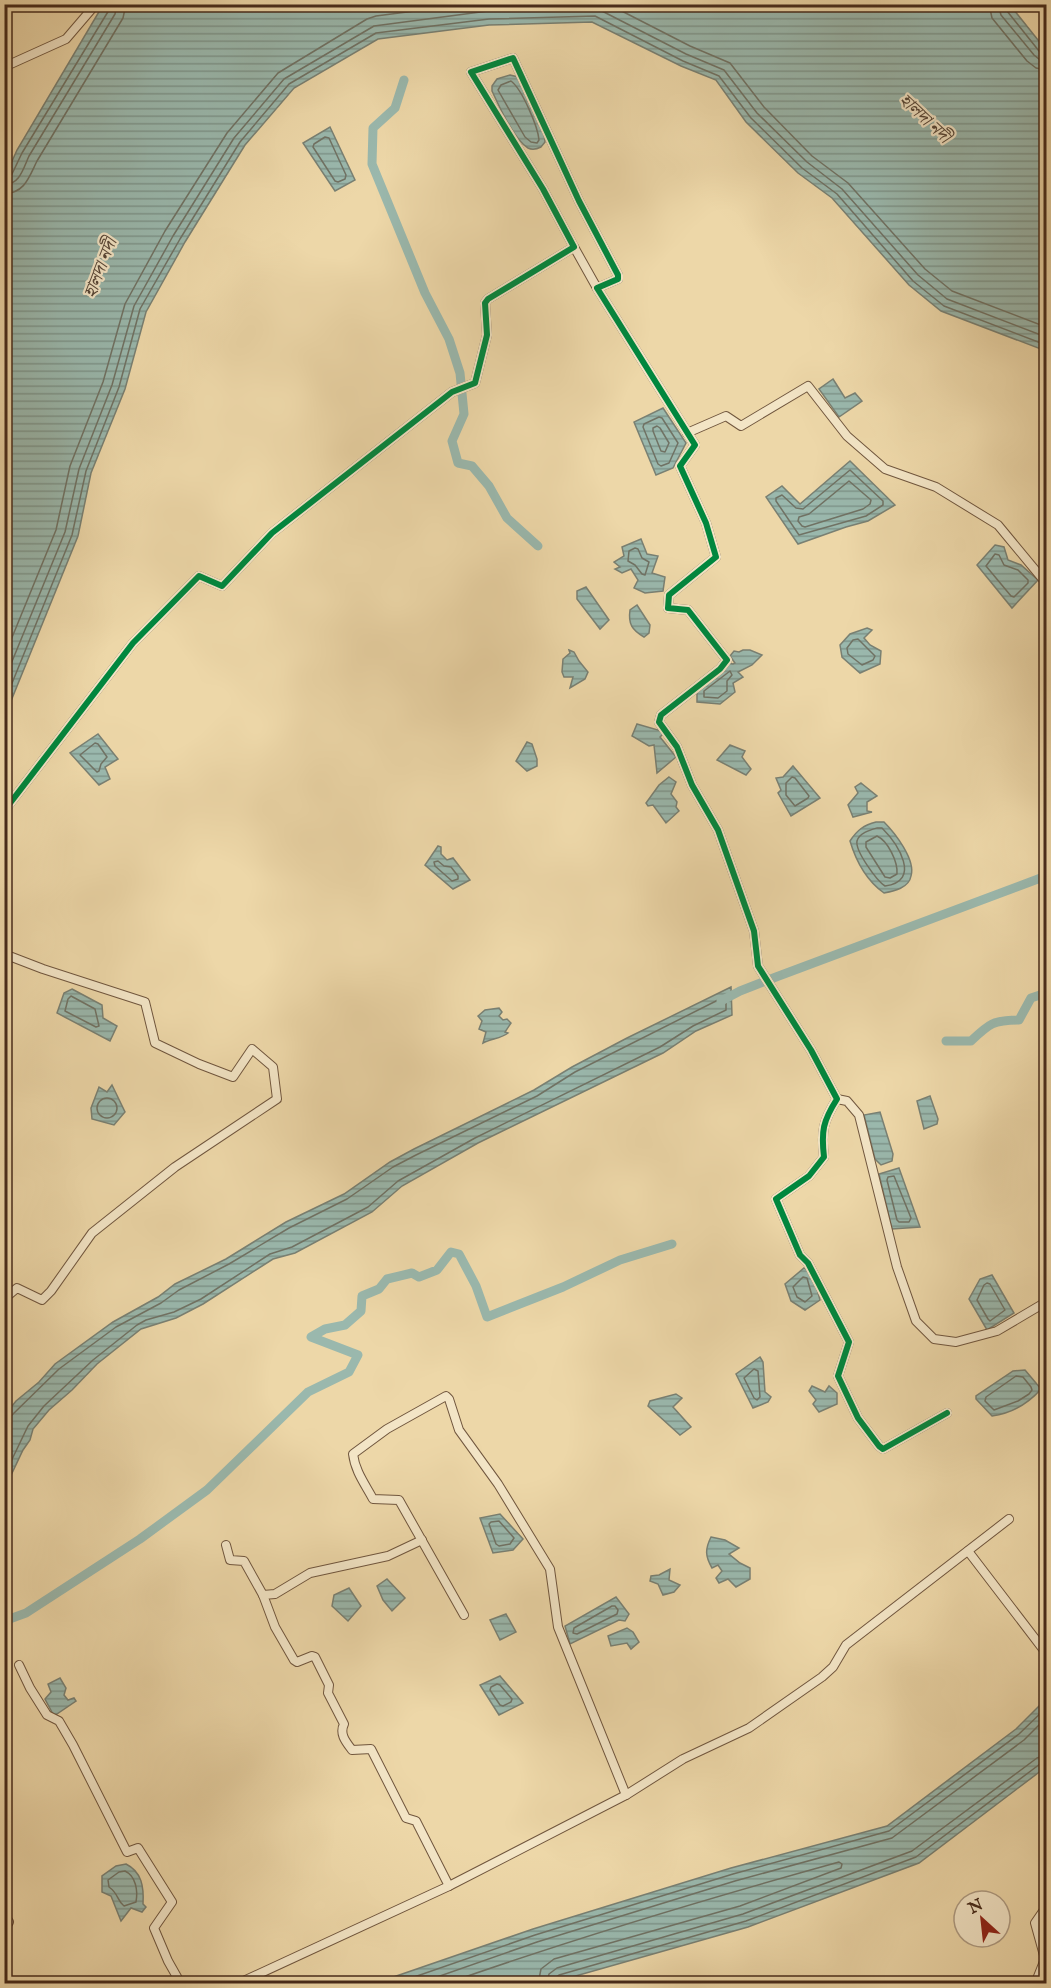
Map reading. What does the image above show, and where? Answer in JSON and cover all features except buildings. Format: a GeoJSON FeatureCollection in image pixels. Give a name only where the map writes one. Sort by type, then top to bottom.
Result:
{"type":"FeatureCollection","features":[{"type":"Feature","properties":{"kind":"street"},"geometry":{"type":"LineString","coordinates":[[4,68],[66,39],[96,4]]}},
{"type":"Feature","properties":{"kind":"street"},"geometry":{"type":"LineString","coordinates":[[597,288],[618,279],[618,275],[579,201],[513,58],[471,72],[543,189],[597,288],[694,445],[680,466],[706,524],[716,557],[669,595],[668,608],[688,610],[728,660],[720,669],[661,715],[659,722],[677,747],[692,785],[718,830],[754,931],[758,966],[812,1050],[837,1099]]}},
{"type":"Feature","properties":{"kind":"street"},"geometry":{"type":"LineString","coordinates":[[4,811],[133,643],[199,576],[222,586],[272,533],[452,392],[475,383],[487,335],[485,303],[488,298],[574,247]]}},
{"type":"Feature","properties":{"kind":"street"},"geometry":{"type":"LineString","coordinates":[[687,433],[726,416],[741,426],[808,386],[847,436],[885,469],[936,487],[998,525],[1047,583]]}},
{"type":"Feature","properties":{"kind":"street"},"geometry":{"type":"LineString","coordinates":[[4,954],[145,1002],[155,1043],[216,1071],[233,1077],[252,1049],[273,1067],[277,1099],[175,1167],[92,1233],[51,1291],[42,1300],[17,1288],[4,1299]]}},
{"type":"Feature","properties":{"kind":"street"},"geometry":{"type":"LineString","coordinates":[[837,1099],[847,1101],[859,1114],[897,1267],[916,1321],[934,1339],[956,1342],[997,1331],[1047,1302]]}},
{"type":"Feature","properties":{"kind":"street"},"geometry":{"type":"LineString","coordinates":[[837,1099],[824,1119],[822,1142],[824,1157],[809,1176],[776,1199],[800,1255],[808,1263],[849,1342],[838,1376],[858,1418],[883,1449],[947,1413]]}},
{"type":"Feature","properties":{"kind":"street"},"geometry":{"type":"LineString","coordinates":[[464,1615],[399,1500],[373,1499],[357,1470],[353,1454],[387,1429],[446,1396],[450,1399],[459,1430],[498,1484],[550,1569],[558,1627],[626,1795]]}},
{"type":"Feature","properties":{"kind":"street"},"geometry":{"type":"LineString","coordinates":[[237,1983],[449,1886],[626,1795],[683,1759],[749,1728],[822,1677],[832,1667],[846,1645],[1009,1519]]}},
{"type":"Feature","properties":{"kind":"street"},"geometry":{"type":"LineString","coordinates":[[263,1595],[275,1594],[310,1573],[388,1556],[423,1540]]}},
{"type":"Feature","properties":{"kind":"street"},"geometry":{"type":"LineString","coordinates":[[226,1545],[230,1560],[244,1561],[263,1595],[275,1627],[294,1660],[297,1662],[315,1657],[329,1685],[328,1693],[344,1724],[343,1738],[352,1750],[371,1749],[406,1818],[416,1821],[449,1886]]}},
{"type":"Feature","properties":{"kind":"street"},"geometry":{"type":"LineString","coordinates":[[968,1551],[1047,1653]]}},
{"type":"Feature","properties":{"kind":"street"},"geometry":{"type":"LineString","coordinates":[[19,1665],[47,1715],[58,1720],[73,1745],[127,1852],[138,1848],[172,1902],[154,1928],[168,1961],[181,1983]]}},
{"type":"Feature","properties":{"kind":"street"},"geometry":{"type":"LineString","coordinates":[[1035,1983],[1045,1959],[1035,1923],[1047,1907]]}},
{"type":"Feature","properties":{"kind":"street"},"geometry":{"type":"LineString","coordinates":[[4,1914],[9,1922],[4,1930]]}},
{"type":"Feature","properties":{"kind":"water","name":"হালদা নদী"},"geometry":{"type":"Polygon","coordinates":[[[106,5],[1010,5],[1046,50],[1046,351],[941,311],[909,285],[832,198],[798,173],[746,122],[716,80],[681,66],[592,22],[489,25],[378,39],[294,88],[245,145],[185,242],[146,312],[125,389],[91,473],[78,536],[11,701],[5,739],[5,177],[17,150],[100,10],[106,5]]]}},
{"type":"Feature","properties":{"kind":"water"},"geometry":{"type":"Polygon","coordinates":[[[510,75],[518,77],[526,89],[544,133],[545,142],[539,148],[528,148],[517,138],[492,91],[492,86],[497,79],[510,75]]]}},
{"type":"Feature","properties":{"kind":"water"},"geometry":{"type":"Polygon","coordinates":[[[330,127],[355,180],[335,191],[303,143],[330,127]]]}},
{"type":"Feature","properties":{"kind":"water"},"geometry":{"type":"Polygon","coordinates":[[[833,379],[845,398],[855,393],[862,401],[839,417],[819,389],[833,379]]]}},
{"type":"Feature","properties":{"kind":"water"},"geometry":{"type":"Polygon","coordinates":[[[663,408],[686,443],[673,468],[656,475],[634,422],[663,408]]]}},
{"type":"Feature","properties":{"kind":"water"},"geometry":{"type":"Polygon","coordinates":[[[850,461],[895,505],[868,521],[798,544],[766,497],[782,486],[800,504],[850,461]]]}},
{"type":"Feature","properties":{"kind":"water"},"geometry":{"type":"Polygon","coordinates":[[[641,539],[647,554],[658,556],[652,573],[665,577],[663,591],[645,593],[634,588],[638,580],[631,569],[622,573],[615,569],[620,567],[614,562],[624,556],[622,547],[641,539]]]}},
{"type":"Feature","properties":{"kind":"water"},"geometry":{"type":"Polygon","coordinates":[[[995,545],[1004,547],[1008,560],[1021,565],[1038,580],[1012,608],[977,565],[995,545]]]}},
{"type":"Feature","properties":{"kind":"water"},"geometry":{"type":"Polygon","coordinates":[[[586,587],[609,620],[600,629],[577,599],[577,591],[586,587]]]}},
{"type":"Feature","properties":{"kind":"water"},"geometry":{"type":"Polygon","coordinates":[[[637,605],[650,625],[649,633],[644,637],[636,632],[630,623],[630,610],[637,605]]]}},
{"type":"Feature","properties":{"kind":"water"},"geometry":{"type":"Polygon","coordinates":[[[867,628],[872,630],[864,638],[870,645],[881,651],[880,664],[860,673],[842,657],[840,645],[850,634],[867,628]]]}},
{"type":"Feature","properties":{"kind":"water"},"geometry":{"type":"Polygon","coordinates":[[[569,650],[574,652],[588,672],[585,679],[570,688],[573,677],[564,677],[562,672],[563,659],[570,653],[569,650]]]}},
{"type":"Feature","properties":{"kind":"water"},"geometry":{"type":"Polygon","coordinates":[[[743,650],[762,655],[752,665],[738,672],[743,677],[733,683],[735,692],[720,704],[697,702],[697,689],[729,663],[735,663],[730,656],[734,651],[743,650]]]}},
{"type":"Feature","properties":{"kind":"water"},"geometry":{"type":"Polygon","coordinates":[[[637,724],[665,732],[660,737],[676,757],[657,773],[654,745],[649,746],[632,736],[637,724]]]}},
{"type":"Feature","properties":{"kind":"water"},"geometry":{"type":"Polygon","coordinates":[[[98,734],[118,759],[105,767],[110,779],[99,785],[70,753],[98,734]]]}},
{"type":"Feature","properties":{"kind":"water"},"geometry":{"type":"Polygon","coordinates":[[[527,742],[532,744],[537,766],[527,771],[516,761],[527,742]]]}},
{"type":"Feature","properties":{"kind":"water"},"geometry":{"type":"Polygon","coordinates":[[[730,745],[745,751],[742,757],[751,769],[746,775],[717,760],[730,745]]]}},
{"type":"Feature","properties":{"kind":"water"},"geometry":{"type":"Polygon","coordinates":[[[793,766],[820,798],[791,816],[778,793],[781,790],[776,778],[783,777],[793,766]]]}},
{"type":"Feature","properties":{"kind":"water"},"geometry":{"type":"Polygon","coordinates":[[[669,777],[676,782],[671,794],[677,802],[676,807],[679,811],[666,823],[653,805],[648,806],[646,803],[659,785],[669,777]]]}},
{"type":"Feature","properties":{"kind":"water"},"geometry":{"type":"Polygon","coordinates":[[[861,783],[877,796],[867,802],[867,811],[872,812],[853,817],[848,805],[858,793],[855,787],[861,783]]]}},
{"type":"Feature","properties":{"kind":"water"},"geometry":{"type":"Polygon","coordinates":[[[876,822],[884,822],[894,833],[908,855],[912,870],[910,880],[904,886],[884,893],[872,883],[863,870],[850,841],[861,828],[876,822]]]}},
{"type":"Feature","properties":{"kind":"water"},"geometry":{"type":"Polygon","coordinates":[[[438,846],[441,847],[441,854],[447,860],[453,858],[470,880],[453,889],[425,865],[438,846]]]}},
{"type":"Feature","properties":{"kind":"water"},"geometry":{"type":"Polygon","coordinates":[[[731,987],[732,1015],[696,1031],[663,1053],[478,1143],[402,1186],[372,1212],[295,1253],[273,1259],[203,1304],[176,1318],[141,1329],[97,1364],[49,1410],[33,1429],[30,1440],[5,1488],[5,1415],[16,1401],[39,1382],[55,1364],[113,1322],[158,1297],[175,1284],[226,1259],[286,1222],[344,1194],[390,1162],[534,1090],[627,1038],[731,987]]]}},
{"type":"Feature","properties":{"kind":"water"},"geometry":{"type":"Polygon","coordinates":[[[72,989],[102,1005],[103,1018],[117,1026],[110,1041],[57,1013],[64,993],[72,989]]]}},
{"type":"Feature","properties":{"kind":"water"},"geometry":{"type":"Polygon","coordinates":[[[499,1008],[502,1012],[499,1016],[511,1023],[505,1032],[508,1033],[483,1043],[486,1032],[479,1029],[482,1021],[478,1016],[485,1010],[499,1008]]]}},
{"type":"Feature","properties":{"kind":"water"},"geometry":{"type":"Polygon","coordinates":[[[112,1085],[125,1112],[114,1125],[92,1119],[91,1108],[99,1087],[107,1092],[112,1085]]]}},
{"type":"Feature","properties":{"kind":"water"},"geometry":{"type":"Polygon","coordinates":[[[930,1096],[938,1119],[937,1124],[924,1129],[917,1101],[930,1096]]]}},
{"type":"Feature","properties":{"kind":"water"},"geometry":{"type":"Polygon","coordinates":[[[880,1112],[893,1154],[892,1161],[881,1165],[875,1159],[864,1115],[880,1112]]]}},
{"type":"Feature","properties":{"kind":"water"},"geometry":{"type":"Polygon","coordinates":[[[899,1168],[920,1227],[892,1229],[879,1174],[899,1168]]]}},
{"type":"Feature","properties":{"kind":"water"},"geometry":{"type":"Polygon","coordinates":[[[804,1268],[813,1274],[820,1300],[805,1310],[791,1301],[785,1284],[804,1268]]]}},
{"type":"Feature","properties":{"kind":"water"},"geometry":{"type":"Polygon","coordinates":[[[992,1275],[1014,1313],[987,1330],[969,1299],[980,1279],[992,1275]]]}},
{"type":"Feature","properties":{"kind":"water"},"geometry":{"type":"Polygon","coordinates":[[[760,1357],[763,1362],[765,1392],[771,1397],[768,1402],[753,1408],[736,1374],[760,1357]]]}},
{"type":"Feature","properties":{"kind":"water"},"geometry":{"type":"Polygon","coordinates":[[[1025,1370],[1041,1389],[1019,1407],[992,1416],[976,1399],[976,1396],[1013,1371],[1025,1370]]]}},
{"type":"Feature","properties":{"kind":"water"},"geometry":{"type":"Polygon","coordinates":[[[812,1386],[825,1392],[829,1386],[837,1393],[837,1404],[819,1412],[813,1404],[816,1400],[809,1391],[812,1386]]]}},
{"type":"Feature","properties":{"kind":"water"},"geometry":{"type":"Polygon","coordinates":[[[676,1394],[682,1398],[673,1407],[691,1427],[680,1435],[648,1406],[650,1401],[676,1394]]]}},
{"type":"Feature","properties":{"kind":"water"},"geometry":{"type":"Polygon","coordinates":[[[500,1514],[523,1539],[513,1550],[493,1553],[480,1518],[500,1514]]]}},
{"type":"Feature","properties":{"kind":"water"},"geometry":{"type":"Polygon","coordinates":[[[711,1537],[725,1540],[739,1548],[729,1554],[750,1568],[750,1579],[736,1587],[728,1579],[719,1583],[716,1578],[722,1571],[718,1565],[712,1568],[707,1556],[711,1537]]]}},
{"type":"Feature","properties":{"kind":"water"},"geometry":{"type":"Polygon","coordinates":[[[670,1569],[669,1580],[680,1585],[674,1592],[663,1595],[658,1584],[650,1581],[651,1576],[659,1575],[670,1569]]]}},
{"type":"Feature","properties":{"kind":"water"},"geometry":{"type":"Polygon","coordinates":[[[387,1579],[405,1598],[392,1611],[383,1600],[377,1586],[387,1579]]]}},
{"type":"Feature","properties":{"kind":"water"},"geometry":{"type":"Polygon","coordinates":[[[349,1588],[361,1606],[348,1621],[332,1606],[334,1595],[349,1588]]]}},
{"type":"Feature","properties":{"kind":"water"},"geometry":{"type":"Polygon","coordinates":[[[616,1597],[629,1614],[625,1621],[619,1620],[570,1644],[565,1626],[616,1597]]]}},
{"type":"Feature","properties":{"kind":"water"},"geometry":{"type":"Polygon","coordinates":[[[506,1614],[516,1632],[500,1640],[490,1620],[506,1614]]]}},
{"type":"Feature","properties":{"kind":"water"},"geometry":{"type":"Polygon","coordinates":[[[627,1628],[633,1632],[639,1642],[631,1649],[627,1643],[611,1646],[608,1636],[627,1628]]]}},
{"type":"Feature","properties":{"kind":"water"},"geometry":{"type":"Polygon","coordinates":[[[500,1676],[523,1703],[499,1715],[480,1685],[500,1676]]]}},
{"type":"Feature","properties":{"kind":"water"},"geometry":{"type":"Polygon","coordinates":[[[60,1678],[66,1688],[64,1695],[68,1700],[74,1698],[76,1701],[54,1716],[45,1699],[51,1692],[48,1684],[60,1678]]]}},
{"type":"Feature","properties":{"kind":"water"},"geometry":{"type":"Polygon","coordinates":[[[1046,1699],[1046,1767],[919,1863],[748,1927],[551,1983],[376,1983],[533,1929],[731,1868],[887,1826],[1016,1729],[1046,1699]]]}},
{"type":"Feature","properties":{"kind":"water"},"geometry":{"type":"Polygon","coordinates":[[[126,1864],[139,1876],[143,1904],[146,1907],[142,1912],[131,1908],[121,1921],[111,1896],[102,1892],[102,1876],[116,1866],[126,1864]]]}},
{"type":"Feature","properties":{"kind":"waterway"},"geometry":{"type":"LineString","coordinates":[[404,80],[395,108],[373,128],[372,164],[425,293],[449,339],[460,373],[464,414],[452,441],[458,463],[472,466],[489,486],[507,518],[538,546]]}},
{"type":"Feature","properties":{"kind":"waterway"},"geometry":{"type":"LineString","coordinates":[[721,1001],[776,977],[1046,876]]}},
{"type":"Feature","properties":{"kind":"waterway"},"geometry":{"type":"LineString","coordinates":[[946,1041],[971,1041],[992,1024],[1019,1020],[1031,998],[1046,993]]}},
{"type":"Feature","properties":{"kind":"waterway"},"geometry":{"type":"LineString","coordinates":[[4,1621],[26,1613],[140,1539],[207,1490],[308,1392],[349,1372],[358,1355],[311,1337],[325,1329],[345,1325],[361,1311],[362,1296],[379,1289],[387,1279],[412,1273],[419,1277],[437,1270],[451,1252],[459,1254],[476,1286],[487,1317],[563,1287],[620,1260],[672,1244]]}},
{"type":"Feature","properties":{"kind":"cycle path"},"geometry":{"type":"LineString","coordinates":[[4,811],[133,643],[199,576],[222,586],[272,533],[452,392],[475,383],[487,335],[485,303],[574,247],[543,189],[471,72],[513,58],[579,201],[618,275],[618,279],[597,288],[695,445],[680,466],[706,523],[716,557],[669,595],[668,608],[688,610],[727,660],[720,669],[661,715],[659,722],[677,747],[692,785],[718,830],[754,931],[758,966],[811,1050],[837,1099],[824,1126],[824,1157],[809,1176],[776,1199],[800,1255],[808,1263],[849,1342],[838,1376],[858,1418],[879,1446],[883,1449],[947,1413]]}}]}
